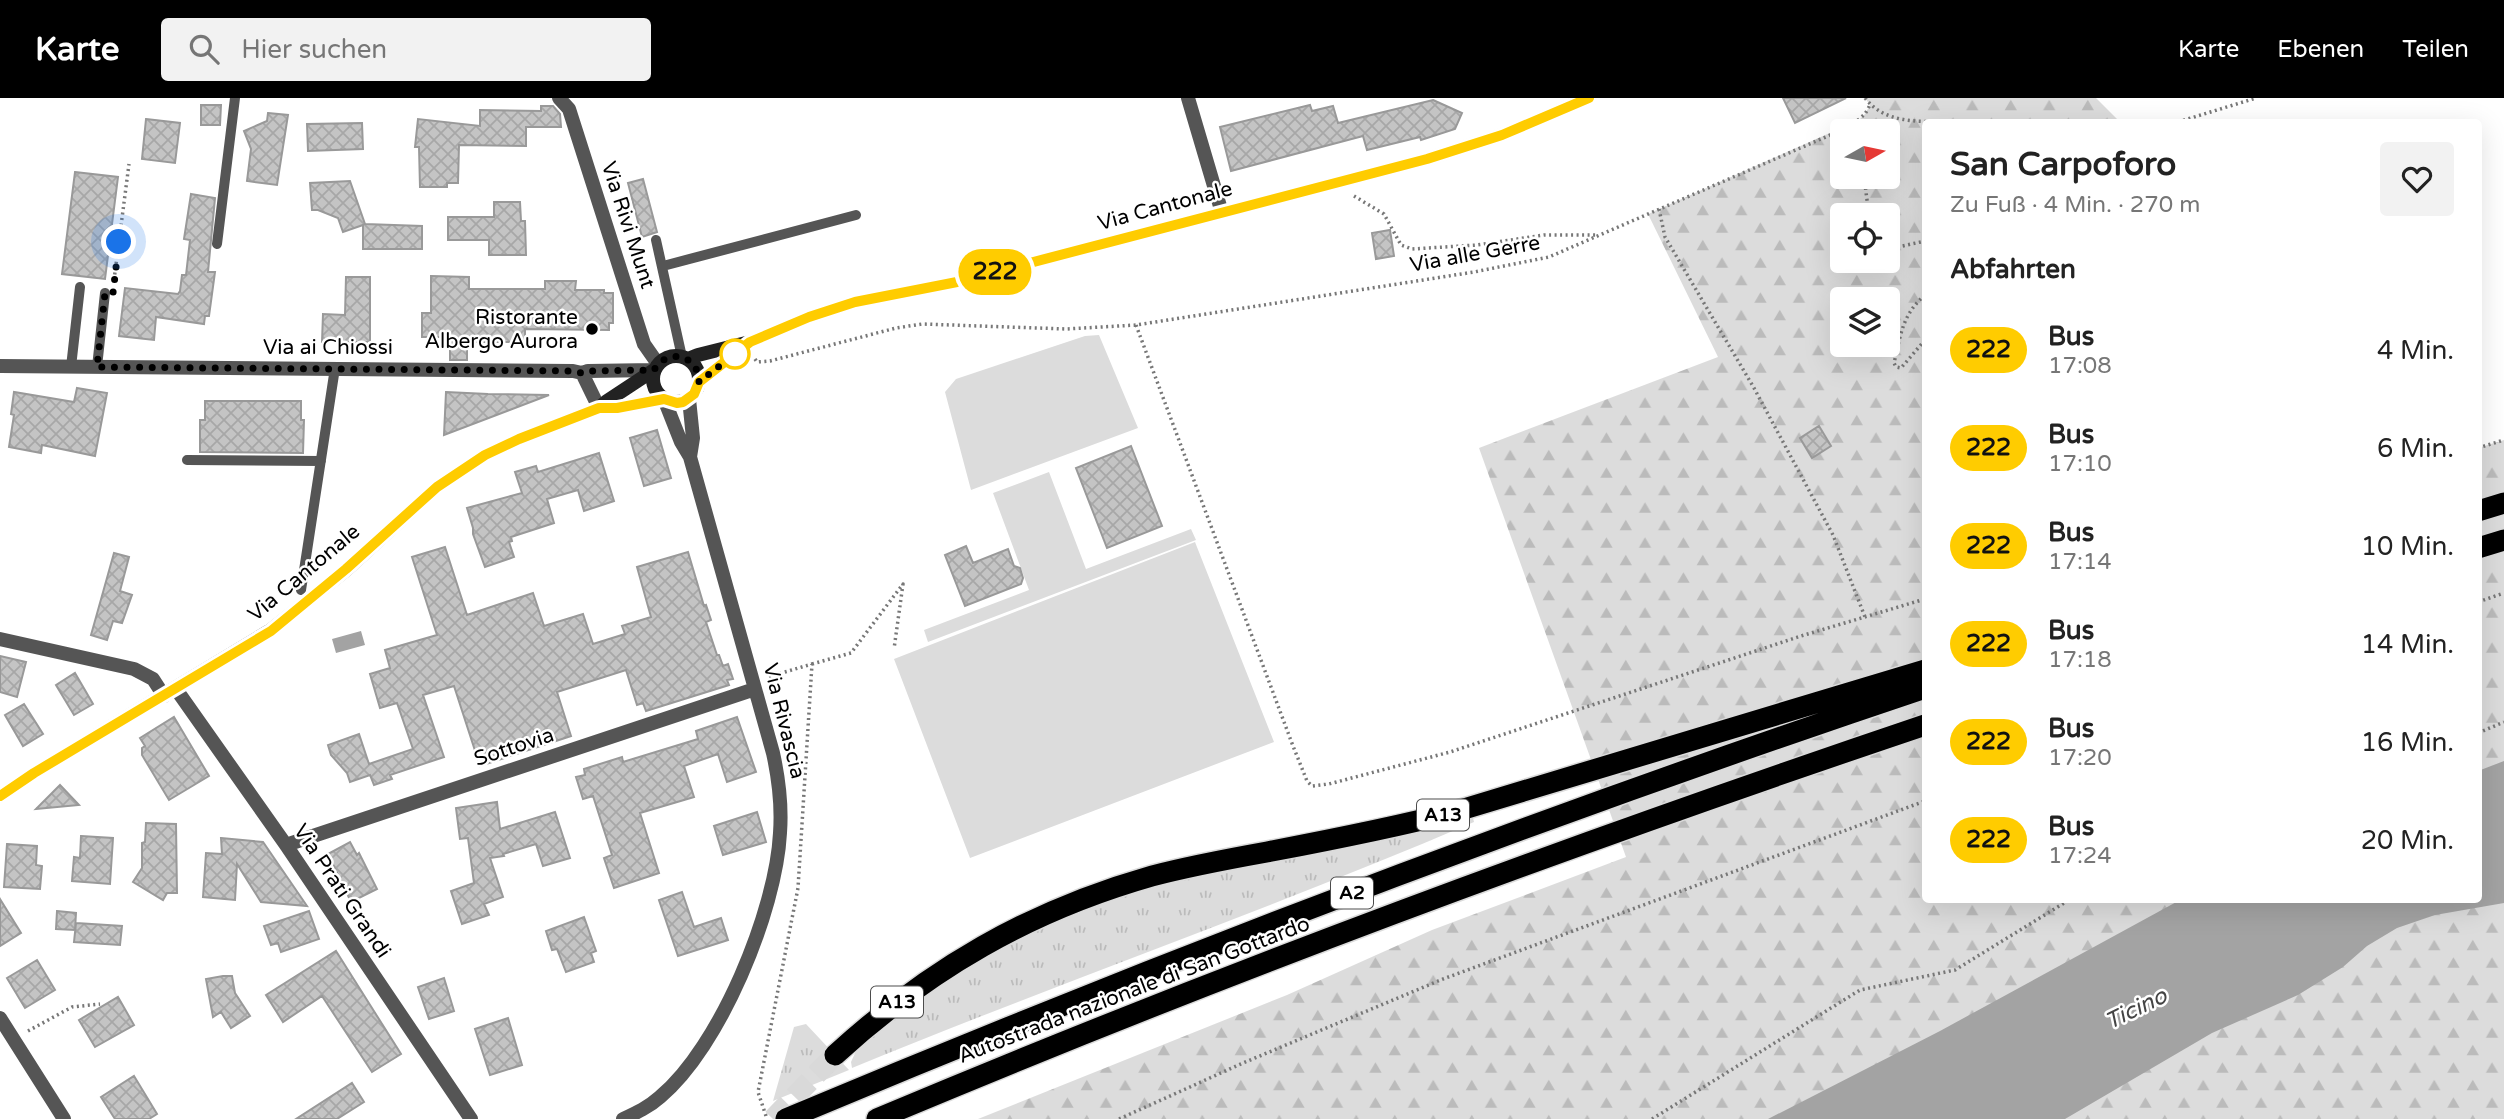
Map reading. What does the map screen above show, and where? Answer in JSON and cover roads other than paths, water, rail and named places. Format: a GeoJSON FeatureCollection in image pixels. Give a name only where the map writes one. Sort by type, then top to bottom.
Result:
{"type":"FeatureCollection","features":[{"type":"Feature","properties":{"kind":"highway"},"geometry":{"type":"LineString","coordinates":[[2482,510],[2504,503]]}},
{"type":"Feature","properties":{"kind":"highway"},"geometry":{"type":"LineString","coordinates":[[2482,547],[2504,540]]}},
{"type":"Feature","properties":{"kind":"highway","name":"A13"},"geometry":{"type":"LineString","coordinates":[[835,1055],[889,1009],[964,956],[1016,927],[1094,894],[1189,867],[1402,825],[1454,812],[1922,671]]}},
{"type":"Feature","properties":{"kind":"highway","name":"A2"},"geometry":{"type":"LineString","coordinates":[[786,1119],[1063,1005],[1356,891],[1678,773],[1922,689]]}},
{"type":"Feature","properties":{"kind":"highway","name":"Autostrada nazionale di San Gottardo"},"geometry":{"type":"LineString","coordinates":[[877,1119],[1138,1013],[1410,909],[1922,726]]}},
{"type":"Feature","properties":{"kind":"main road","name":"Via Cantonale"},"geometry":{"type":"LineString","coordinates":[[685,358],[747,344],[809,317],[855,302],[957,282],[1427,159],[1502,135],[1588,98]]}},
{"type":"Feature","properties":{"kind":"main road","name":"Via Cantonale"},"geometry":{"type":"LineString","coordinates":[[699,382],[747,344]]}},
{"type":"Feature","properties":{"kind":"main road"},"geometry":{"type":"LineString","coordinates":[[668,357],[685,358],[697,369],[698,389],[689,399],[677,403],[664,399],[658,395],[653,383],[656,367],[668,357]]}},
{"type":"Feature","properties":{"kind":"main road","name":"Via Cantonale"},"geometry":{"type":"LineString","coordinates":[[0,796],[289,617],[413,507],[462,470],[510,443],[599,408],[656,367]]}},
{"type":"Feature","properties":{"kind":"main road","name":"Via Cantonale"},"geometry":{"type":"LineString","coordinates":[[599,408],[617,408],[664,399]]}},
{"type":"Feature","properties":{"kind":"street"},"geometry":{"type":"LineString","coordinates":[[1188,98],[1222,213]]}},
{"type":"Feature","properties":{"kind":"street","name":"Via Rivi Munt"},"geometry":{"type":"LineString","coordinates":[[567,102],[644,344],[656,367]]}},
{"type":"Feature","properties":{"kind":"street","name":"Via ai Chiossi"},"geometry":{"type":"LineString","coordinates":[[0,366],[582,373],[656,367]]}},
{"type":"Feature","properties":{"kind":"street"},"geometry":{"type":"LineString","coordinates":[[582,373],[599,408]]}},
{"type":"Feature","properties":{"kind":"street","name":"Via Rivascia"},"geometry":{"type":"LineString","coordinates":[[623,1119],[661,1096],[698,1054],[730,999],[763,915],[777,857],[781,808],[773,753],[690,457],[664,399]]}},
{"type":"Feature","properties":{"kind":"street","name":"Via Rivascia"},"geometry":{"type":"LineString","coordinates":[[689,399],[693,439],[690,457]]}},
{"type":"Feature","properties":{"kind":"street","name":"Via Prati Grandi"},"geometry":{"type":"LineString","coordinates":[[0,639],[134,669],[153,679],[170,693],[286,845],[471,1119]]}},
{"type":"Feature","properties":{"kind":"street","name":"Sottovia"},"geometry":{"type":"LineString","coordinates":[[286,845],[755,689]]}},
{"type":"Feature","properties":{"kind":"street"},"geometry":{"type":"LineString","coordinates":[[0,1018],[64,1119]]}},
{"type":"Feature","properties":{"kind":"lane"},"geometry":{"type":"LineString","coordinates":[[217,244],[235,98]]}},
{"type":"Feature","properties":{"kind":"lane"},"geometry":{"type":"LineString","coordinates":[[663,266],[856,215]]}},
{"type":"Feature","properties":{"kind":"lane"},"geometry":{"type":"LineString","coordinates":[[656,240],[685,358]]}},
{"type":"Feature","properties":{"kind":"lane"},"geometry":{"type":"LineString","coordinates":[[71,367],[80,288]]}},
{"type":"Feature","properties":{"kind":"lane"},"geometry":{"type":"LineString","coordinates":[[97,367],[105,293]]}},
{"type":"Feature","properties":{"kind":"lane"},"geometry":{"type":"LineString","coordinates":[[301,590],[335,368]]}},
{"type":"Feature","properties":{"kind":"lane"},"geometry":{"type":"LineString","coordinates":[[187,460],[321,461]]}},
{"type":"Feature","properties":{"kind":"water"},"geometry":{"type":"Polygon","coordinates":[[[361,631],[365,645],[336,653],[332,639],[361,631]]]}},
{"type":"Feature","properties":{"kind":"water","name":"Ticino"},"geometry":{"type":"Polygon","coordinates":[[[2504,761],[2504,903],[2435,915],[2397,928],[2298,995],[2212,1033],[2065,1119],[1768,1119],[1940,1031],[2175,903],[2482,903],[2482,769],[2504,761]]]}},
{"type":"Feature","properties":{"kind":"tunnel"},"geometry":{"type":"LineString","coordinates":[[773,1119],[835,1055]]}},
{"type":"Feature","properties":{"kind":"place","name":"Ristorante Albergo Aurora"},"geometry":{"type":"Point","coordinates":[592,329]}}]}
